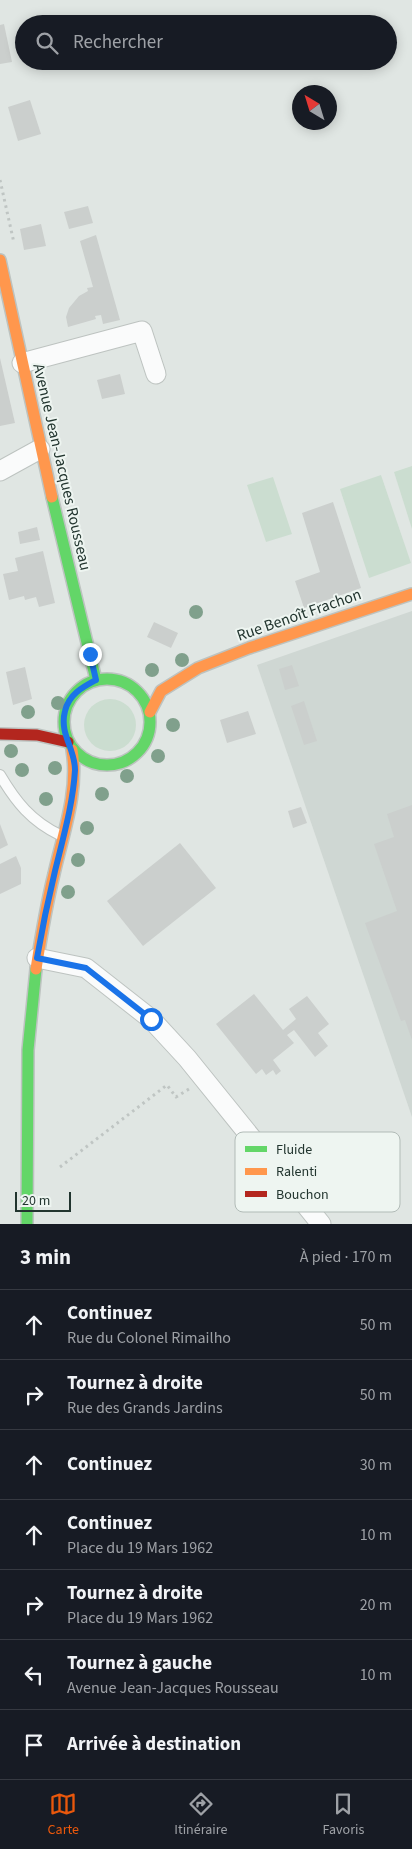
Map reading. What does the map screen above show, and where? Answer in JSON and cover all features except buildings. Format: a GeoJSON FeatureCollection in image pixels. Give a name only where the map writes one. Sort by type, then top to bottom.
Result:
{"type":"FeatureCollection","features":[{"type":"Feature","properties":{"kind":"main road","name":"Avenue Jean-Jacques Rousseau"},"geometry":{"type":"LineString","coordinates":[[0,260],[5,308],[22,362],[40,449],[96,680]]}},
{"type":"Feature","properties":{"kind":"main road","name":"Rue Benoît Frachon"},"geometry":{"type":"LineString","coordinates":[[198,668],[258,645],[412,594]]}},
{"type":"Feature","properties":{"kind":"main road"},"geometry":{"type":"LineString","coordinates":[[173,671],[198,668]]}},
{"type":"Feature","properties":{"kind":"main road"},"geometry":{"type":"LineString","coordinates":[[150,712],[161,691],[198,668]]}},
{"type":"Feature","properties":{"kind":"main road"},"geometry":{"type":"LineString","coordinates":[[27,1224],[28,1050],[34,972],[47,903],[67,821],[75,768],[64,730],[65,710],[70,699],[80,688],[96,680],[140,681]]}},
{"type":"Feature","properties":{"kind":"main road"},"geometry":{"type":"LineString","coordinates":[[4,734],[37,734],[70,746],[86,761],[102,766],[117,765],[129,760],[144,745],[150,730],[150,712],[142,696],[125,682]]}},
{"type":"Feature","properties":{"kind":"main road"},"geometry":{"type":"LineString","coordinates":[[50,715],[65,710]]}},
{"type":"Feature","properties":{"kind":"main road"},"geometry":{"type":"LineString","coordinates":[[4,734],[32,725]]}},
{"type":"Feature","properties":{"kind":"main road"},"geometry":{"type":"LineString","coordinates":[[67,821],[88,780],[102,766]]}},
{"type":"Feature","properties":{"kind":"street"},"geometry":{"type":"LineString","coordinates":[[22,362],[142,331],[156,374]]}},
{"type":"Feature","properties":{"kind":"street"},"geometry":{"type":"LineString","coordinates":[[0,471],[40,449]]}},
{"type":"Feature","properties":{"kind":"street"},"geometry":{"type":"LineString","coordinates":[[37,958],[86,968],[151,1019],[204,1078],[247,1132]]}},
{"type":"Feature","properties":{"kind":"street"},"geometry":{"type":"LineString","coordinates":[[311,1212],[321,1224]]}},
{"type":"Feature","properties":{"kind":"lane"},"geometry":{"type":"LineString","coordinates":[[0,775],[14,799],[26,811],[44,827],[63,836]]}},
{"type":"Feature","properties":{"kind":"path"},"geometry":{"type":"LineString","coordinates":[[60,1167],[167,1085],[176,1096],[204,1078]]}},
{"type":"Feature","properties":{"kind":"shaded area"},"geometry":{"type":"Polygon","coordinates":[[[412,611],[412,1117],[257,665],[412,611]]]}},
{"type":"Feature","properties":{"kind":"green space"},"geometry":{"type":"Polygon","coordinates":[[[412,466],[412,529],[394,472],[412,466]]]}},
{"type":"Feature","properties":{"kind":"green space"},"geometry":{"type":"Polygon","coordinates":[[[381,475],[411,563],[369,578],[340,489],[381,475]]]}},
{"type":"Feature","properties":{"kind":"green space"},"geometry":{"type":"Polygon","coordinates":[[[273,477],[292,534],[266,542],[247,485],[273,477]]]}},
{"type":"Feature","properties":{"kind":"green space"},"geometry":{"type":"Polygon","coordinates":[[[105,699],[115,699],[125,703],[132,710],[136,725],[132,740],[125,747],[115,751],[105,751],[95,747],[88,740],[84,730],[84,720],[88,710],[95,703],[105,699]]]}},
{"type":"Feature","properties":{"kind":"traffic: fast"},"geometry":{"type":"LineString","coordinates":[[52,497],[96,680]]}},
{"type":"Feature","properties":{"kind":"traffic: fast"},"geometry":{"type":"LineString","coordinates":[[99,679],[115,679],[124,682],[138,691],[147,705],[150,722],[147,739],[138,753],[124,762],[115,765],[99,765],[83,758],[71,746],[64,730],[64,714],[71,698],[83,686],[99,679]]}},
{"type":"Feature","properties":{"kind":"traffic: fast"},"geometry":{"type":"LineString","coordinates":[[27,1224],[28,1050],[36,969]]}},
{"type":"Feature","properties":{"kind":"traffic: slow"},"geometry":{"type":"LineString","coordinates":[[0,260],[52,497]]}},
{"type":"Feature","properties":{"kind":"traffic: slow"},"geometry":{"type":"LineString","coordinates":[[150,712],[161,691],[198,668],[249,648],[412,594]]}},
{"type":"Feature","properties":{"kind":"traffic: slow"},"geometry":{"type":"LineString","coordinates":[[36,969],[49,898],[72,797],[74,765],[72,750]]}},
{"type":"Feature","properties":{"kind":"traffic: jam"},"geometry":{"type":"LineString","coordinates":[[0,734],[37,735],[68,742]]}},
{"type":"Feature","properties":{"kind":"route"},"geometry":{"type":"LineString","coordinates":[[90,654],[96,680],[80,688],[70,699],[65,710],[64,730],[72,750],[75,768],[67,821],[47,903],[37,958],[86,968],[151,1019]]}}]}
